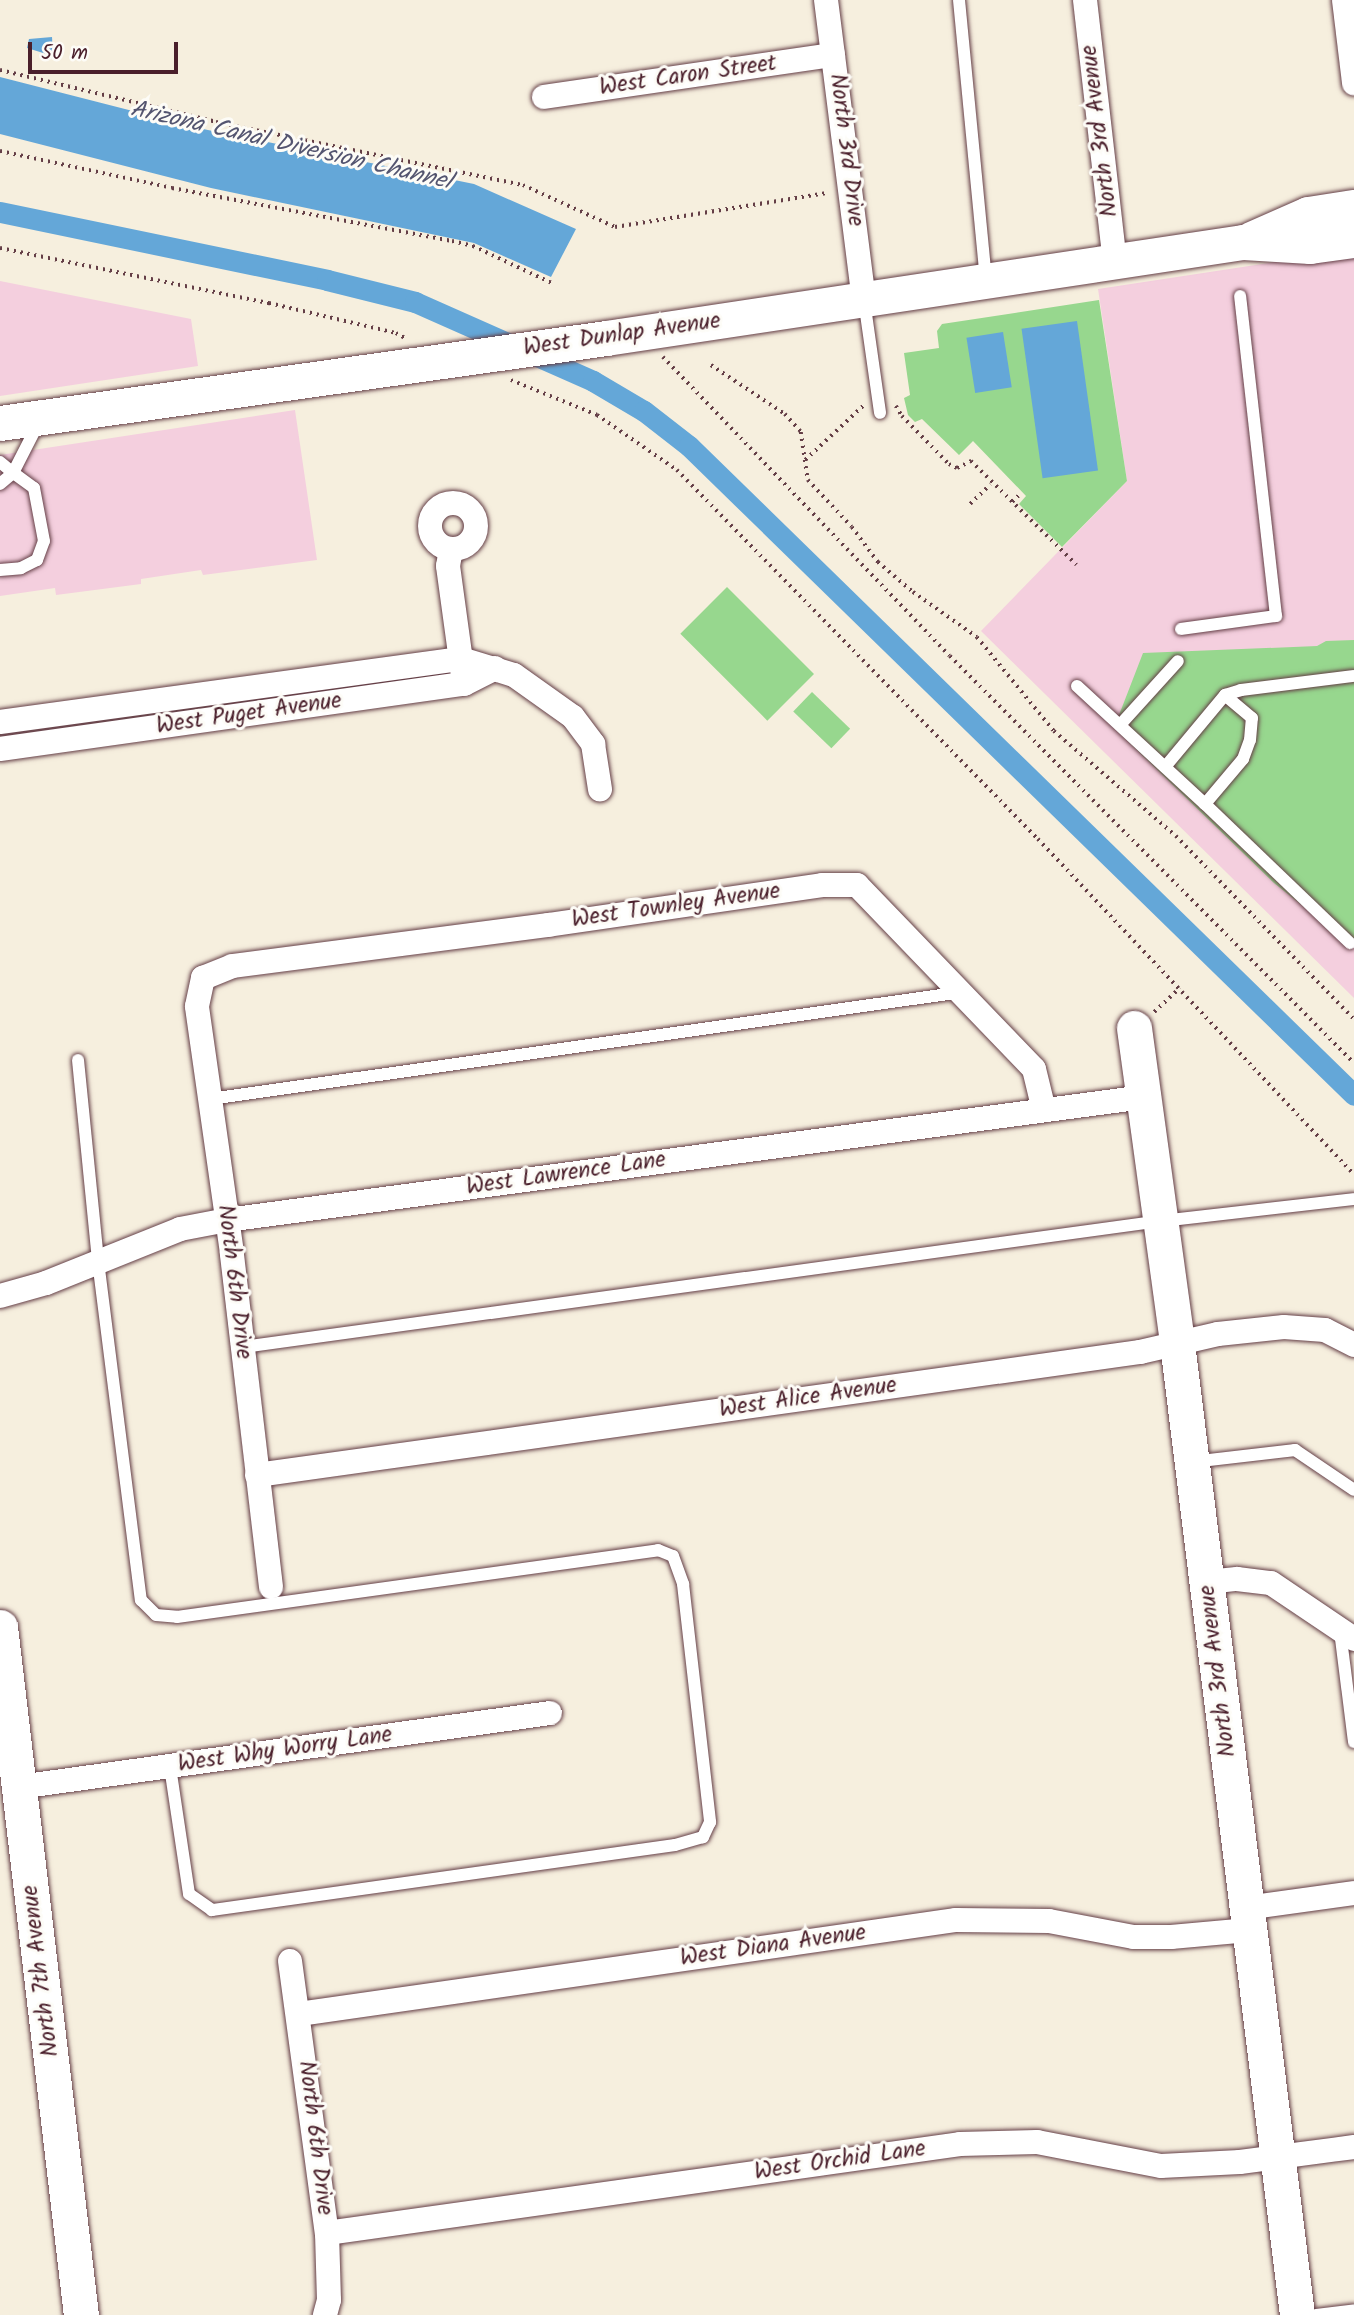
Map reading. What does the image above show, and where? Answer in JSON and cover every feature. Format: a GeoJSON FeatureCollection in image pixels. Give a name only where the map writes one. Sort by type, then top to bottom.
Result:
{"type":"FeatureCollection","features":[{"type":"Feature","properties":{"kind":"main road","name":"West Dunlap Avenue"},"geometry":{"type":"LineString","coordinates":[[1243,242],[1308,214],[1354,208]]}},
{"type":"Feature","properties":{"kind":"main road","name":"West Dunlap Avenue"},"geometry":{"type":"LineString","coordinates":[[0,423],[606,338],[1243,242],[1310,246],[1354,240]]}},
{"type":"Feature","properties":{"kind":"main road","name":"North 3rd Avenue"},"geometry":{"type":"LineString","coordinates":[[1134,1028],[1177,1343],[1247,1919],[1280,2157],[1297,2315]]}},
{"type":"Feature","properties":{"kind":"main road","name":"North 7th Avenue"},"geometry":{"type":"LineString","coordinates":[[0,1627],[14,1809],[81,2315]]}},
{"type":"Feature","properties":{"kind":"street","name":"North 3rd Drive"},"geometry":{"type":"LineString","coordinates":[[826,0],[864,299]]}},
{"type":"Feature","properties":{"kind":"street","name":"North 3rd Avenue"},"geometry":{"type":"LineString","coordinates":[[1085,0],[1115,262]]}},
{"type":"Feature","properties":{"kind":"street"},"geometry":{"type":"LineString","coordinates":[[1344,0],[1354,83]]}},
{"type":"Feature","properties":{"kind":"street","name":"West Caron Street"},"geometry":{"type":"LineString","coordinates":[[544,97],[833,55]]}},
{"type":"Feature","properties":{"kind":"street"},"geometry":{"type":"LineString","coordinates":[[450,549],[448,566],[463,671]]}},
{"type":"Feature","properties":{"kind":"street","name":"West Puget Avenue"},"geometry":{"type":"LineString","coordinates":[[0,722],[285,683],[495,668],[514,675],[584,729],[593,744],[600,789]]}},
{"type":"Feature","properties":{"kind":"street","name":"West Puget Avenue"},"geometry":{"type":"LineString","coordinates":[[0,749],[288,708],[463,671]]}},
{"type":"Feature","properties":{"kind":"street"},"geometry":{"type":"LineString","coordinates":[[285,683],[288,708]]}},
{"type":"Feature","properties":{"kind":"street","name":"West Townley Avenue"},"geometry":{"type":"LineString","coordinates":[[203,978],[232,966],[548,925],[822,885],[858,885],[1034,1069],[1044,1110]]}},
{"type":"Feature","properties":{"kind":"street","name":"North 6th Drive"},"geometry":{"type":"LineString","coordinates":[[203,978],[197,1006],[227,1220],[271,1587]]}},
{"type":"Feature","properties":{"kind":"street","name":"West Lawrence Lane"},"geometry":{"type":"LineString","coordinates":[[0,1296],[46,1283],[180,1229],[227,1220],[1144,1097]]}},
{"type":"Feature","properties":{"kind":"street","name":"West Alice Avenue"},"geometry":{"type":"LineString","coordinates":[[257,1475],[1140,1352],[1218,1334],[1284,1326],[1325,1330],[1354,1345]]}},
{"type":"Feature","properties":{"kind":"street"},"geometry":{"type":"LineString","coordinates":[[1207,1582],[1237,1579],[1271,1583],[1347,1634]]}},
{"type":"Feature","properties":{"kind":"street","name":"West Why Worry Lane"},"geometry":{"type":"LineString","coordinates":[[14,1809],[170,1766],[550,1713]]}},
{"type":"Feature","properties":{"kind":"street","name":"West Diana Avenue"},"geometry":{"type":"LineString","coordinates":[[299,2014],[956,1920],[1049,1921],[1134,1937],[1247,1919],[1354,1893]]}},
{"type":"Feature","properties":{"kind":"street","name":"North 6th Drive"},"geometry":{"type":"LineString","coordinates":[[290,1961],[327,2233],[329,2301],[325,2315]]}},
{"type":"Feature","properties":{"kind":"street","name":"West Orchid Lane"},"geometry":{"type":"LineString","coordinates":[[327,2233],[960,2144],[1037,2142],[1161,2166],[1200,2166],[1354,2147]]}},
{"type":"Feature","properties":{"kind":"lane"},"geometry":{"type":"LineString","coordinates":[[959,0],[986,282]]}},
{"type":"Feature","properties":{"kind":"lane"},"geometry":{"type":"LineString","coordinates":[[1181,629],[1276,616],[1240,296]]}},
{"type":"Feature","properties":{"kind":"lane"},"geometry":{"type":"LineString","coordinates":[[864,299],[880,413]]}},
{"type":"Feature","properties":{"kind":"lane"},"geometry":{"type":"LineString","coordinates":[[0,484],[13,473],[42,417]]}},
{"type":"Feature","properties":{"kind":"lane"},"geometry":{"type":"LineString","coordinates":[[0,462],[34,488],[44,541],[37,560],[21,568],[0,570]]}},
{"type":"Feature","properties":{"kind":"lane"},"geometry":{"type":"LineString","coordinates":[[1120,725],[1178,661]]}},
{"type":"Feature","properties":{"kind":"lane"},"geometry":{"type":"LineString","coordinates":[[1165,767],[1225,695],[1241,690],[1354,676]]}},
{"type":"Feature","properties":{"kind":"lane"},"geometry":{"type":"LineString","coordinates":[[1077,686],[1350,943]]}},
{"type":"Feature","properties":{"kind":"lane"},"geometry":{"type":"LineString","coordinates":[[1205,804],[1243,759],[1250,740],[1252,718],[1225,695]]}},
{"type":"Feature","properties":{"kind":"lane"},"geometry":{"type":"LineString","coordinates":[[210,1099],[962,992]]}},
{"type":"Feature","properties":{"kind":"lane"},"geometry":{"type":"LineString","coordinates":[[78,1060],[98,1261],[141,1600],[156,1615],[177,1617],[658,1550],[673,1556],[683,1584],[709,1822],[703,1837],[675,1845],[212,1910],[189,1894],[170,1766]]}},
{"type":"Feature","properties":{"kind":"lane"},"geometry":{"type":"LineString","coordinates":[[243,1347],[1161,1221],[1354,1199]]}},
{"type":"Feature","properties":{"kind":"lane"},"geometry":{"type":"LineString","coordinates":[[1192,1462],[1295,1450],[1354,1490]]}},
{"type":"Feature","properties":{"kind":"lane"},"geometry":{"type":"LineString","coordinates":[[1347,1634],[1354,1742]]}},
{"type":"Feature","properties":{"kind":"lane"},"geometry":{"type":"LineString","coordinates":[[1316,2315],[1354,2310]]}},
{"type":"Feature","properties":{"kind":"path"},"geometry":{"type":"LineString","coordinates":[[0,70],[216,122],[523,185],[615,227],[851,190]]}},
{"type":"Feature","properties":{"kind":"path"},"geometry":{"type":"LineString","coordinates":[[0,151],[172,188],[474,246],[554,284]]}},
{"type":"Feature","properties":{"kind":"path"},"geometry":{"type":"LineString","coordinates":[[0,248],[256,300],[396,333]]}},
{"type":"Feature","properties":{"kind":"path"},"geometry":{"type":"LineString","coordinates":[[662,357],[950,656],[1354,1063]]}},
{"type":"Feature","properties":{"kind":"path"},"geometry":{"type":"LineString","coordinates":[[711,365],[785,414],[801,432],[808,480],[852,527],[878,562],[913,592],[977,638],[1054,731],[1176,836],[1354,1020]]}},
{"type":"Feature","properties":{"kind":"path"},"geometry":{"type":"LineString","coordinates":[[512,380],[597,415],[677,470],[1057,859],[1354,1174]]}},
{"type":"Feature","properties":{"kind":"path"},"geometry":{"type":"LineString","coordinates":[[895,396],[902,416],[949,464],[957,468],[971,461],[1077,565]]}},
{"type":"Feature","properties":{"kind":"path"},"geometry":{"type":"LineString","coordinates":[[804,461],[863,408],[864,403]]}},
{"type":"Feature","properties":{"kind":"path"},"geometry":{"type":"LineString","coordinates":[[970,504],[990,485]]}},
{"type":"Feature","properties":{"kind":"path"},"geometry":{"type":"LineString","coordinates":[[1012,502],[1022,492]]}},
{"type":"Feature","properties":{"kind":"shaded area"},"geometry":{"type":"Polygon","coordinates":[[[1354,250],[1354,998],[981,631],[1127,481],[1098,289],[1354,250]]]}},
{"type":"Feature","properties":{"kind":"shaded area"},"geometry":{"type":"Polygon","coordinates":[[[0,281],[191,319],[198,366],[0,396],[0,281]]]}},
{"type":"Feature","properties":{"kind":"shaded area"},"geometry":{"type":"Polygon","coordinates":[[[295,410],[317,560],[203,575],[201,570],[141,579],[141,584],[56,595],[55,588],[0,596],[0,455],[295,410]]]}},
{"type":"Feature","properties":{"kind":"green space"},"geometry":{"type":"Polygon","coordinates":[[[1099,300],[1127,481],[1062,547],[1019,504],[1026,496],[973,441],[959,455],[922,419],[915,422],[908,415],[904,398],[910,395],[904,353],[939,348],[937,331],[942,324],[1099,300]]]}},
{"type":"Feature","properties":{"kind":"green space"},"geometry":{"type":"Polygon","coordinates":[[[727,587],[814,674],[767,721],[680,634],[727,587]]]}},
{"type":"Feature","properties":{"kind":"green space"},"geometry":{"type":"Polygon","coordinates":[[[1354,640],[1354,947],[1274,883],[1114,728],[1143,653],[1317,646],[1326,641],[1354,640]]]}},
{"type":"Feature","properties":{"kind":"green space"},"geometry":{"type":"Polygon","coordinates":[[[812,692],[850,729],[831,748],[793,711],[812,692]]]}},
{"type":"Feature","properties":{"kind":"water"},"geometry":{"type":"Polygon","coordinates":[[[52,37],[53,56],[27,48],[29,39],[52,37]]]}},
{"type":"Feature","properties":{"kind":"water"},"geometry":{"type":"Polygon","coordinates":[[[0,77],[203,129],[474,184],[576,229],[551,277],[474,243],[211,188],[0,134],[0,77]]]}},
{"type":"Feature","properties":{"kind":"water"},"geometry":{"type":"Polygon","coordinates":[[[1077,321],[1098,471],[1043,478],[1022,329],[1077,321]]]}},
{"type":"Feature","properties":{"kind":"water"},"geometry":{"type":"Polygon","coordinates":[[[1003,332],[1012,387],[975,393],[966,338],[1003,332]]]}},
{"type":"Feature","properties":{"kind":"waterway"},"geometry":{"type":"LineString","coordinates":[[0,212],[327,280],[415,302],[593,381],[644,411],[689,446],[1354,1095]]}},
{"type":"Feature","properties":{"kind":"water label","name":"Arizona Canal Diversion Channel"},"geometry":{"type":"Point","coordinates":[291,146]}}]}
